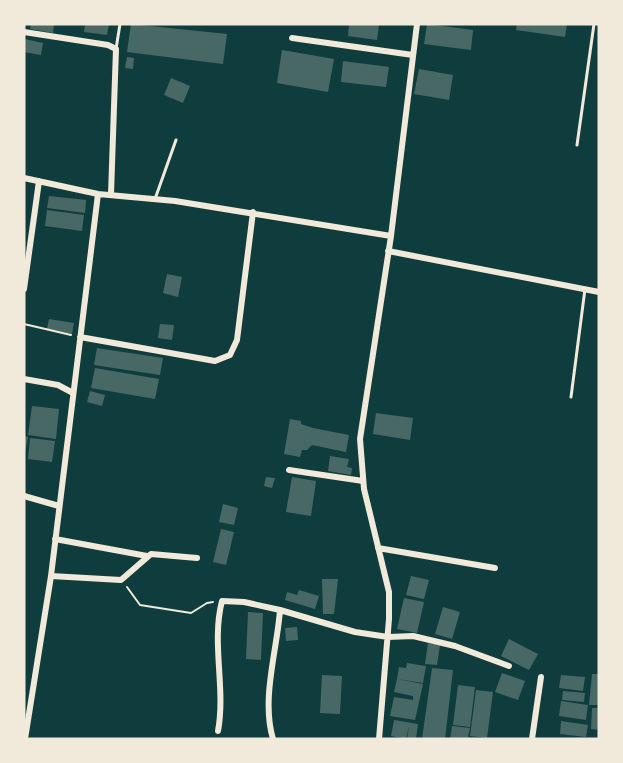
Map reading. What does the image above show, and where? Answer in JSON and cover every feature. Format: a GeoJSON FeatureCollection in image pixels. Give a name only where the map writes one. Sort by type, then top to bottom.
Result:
{"type":"FeatureCollection","features":[{"type":"Feature","properties":{"kind":"street"},"geometry":{"type":"LineString","coordinates":[[379,739],[388,637],[389,592],[363,481],[360,439],[391,236],[417,24]]}},
{"type":"Feature","properties":{"kind":"street"},"geometry":{"type":"LineString","coordinates":[[24,32],[108,45],[116,49],[111,194]]}},
{"type":"Feature","properties":{"kind":"street"},"geometry":{"type":"LineString","coordinates":[[292,38],[413,55]]}},
{"type":"Feature","properties":{"kind":"street"},"geometry":{"type":"LineString","coordinates":[[24,178],[98,194],[254,212],[391,236]]}},
{"type":"Feature","properties":{"kind":"street"},"geometry":{"type":"LineString","coordinates":[[24,289],[39,181]]}},
{"type":"Feature","properties":{"kind":"street"},"geometry":{"type":"LineString","coordinates":[[25,739],[51,576],[98,194]]}},
{"type":"Feature","properties":{"kind":"street"},"geometry":{"type":"LineString","coordinates":[[80,337],[215,361],[230,355],[237,340],[254,212]]}},
{"type":"Feature","properties":{"kind":"street"},"geometry":{"type":"LineString","coordinates":[[388,251],[599,292]]}},
{"type":"Feature","properties":{"kind":"street"},"geometry":{"type":"LineString","coordinates":[[24,379],[58,385],[73,393]]}},
{"type":"Feature","properties":{"kind":"street"},"geometry":{"type":"LineString","coordinates":[[289,471],[363,481]]}},
{"type":"Feature","properties":{"kind":"street"},"geometry":{"type":"LineString","coordinates":[[24,496],[59,506]]}},
{"type":"Feature","properties":{"kind":"street"},"geometry":{"type":"LineString","coordinates":[[55,538],[147,556]]}},
{"type":"Feature","properties":{"kind":"street"},"geometry":{"type":"LineString","coordinates":[[378,548],[495,568]]}},
{"type":"Feature","properties":{"kind":"street"},"geometry":{"type":"LineString","coordinates":[[51,576],[121,580],[147,556],[155,553],[197,558]]}},
{"type":"Feature","properties":{"kind":"street"},"geometry":{"type":"LineString","coordinates":[[218,731],[223,708],[219,638],[222,601],[244,602],[280,610],[355,632],[388,637],[413,636],[455,646],[508,666]]}},
{"type":"Feature","properties":{"kind":"street"},"geometry":{"type":"LineString","coordinates":[[273,739],[268,724],[269,700],[280,610]]}},
{"type":"Feature","properties":{"kind":"street"},"geometry":{"type":"LineString","coordinates":[[532,739],[541,677]]}},
{"type":"Feature","properties":{"kind":"lane"},"geometry":{"type":"LineString","coordinates":[[116,49],[120,24]]}},
{"type":"Feature","properties":{"kind":"lane"},"geometry":{"type":"LineString","coordinates":[[577,145],[594,24]]}},
{"type":"Feature","properties":{"kind":"lane"},"geometry":{"type":"LineString","coordinates":[[155,199],[176,140]]}},
{"type":"Feature","properties":{"kind":"lane"},"geometry":{"type":"LineString","coordinates":[[571,397],[585,289]]}},
{"type":"Feature","properties":{"kind":"path"},"geometry":{"type":"LineString","coordinates":[[24,324],[80,337]]}},
{"type":"Feature","properties":{"kind":"path"},"geometry":{"type":"LineString","coordinates":[[121,580],[140,605],[191,612],[207,603],[222,601]]}},
{"type":"Feature","properties":{"kind":"building"},"geometry":{"type":"Polygon","coordinates":[[[31,24],[54,25],[53,33],[30,29],[31,24]]]}},
{"type":"Feature","properties":{"kind":"building"},"geometry":{"type":"Polygon","coordinates":[[[85,24],[109,24],[107,35],[84,32],[85,24]]]}},
{"type":"Feature","properties":{"kind":"building"},"geometry":{"type":"Polygon","coordinates":[[[131,24],[227,34],[223,64],[127,52],[131,24]]]}},
{"type":"Feature","properties":{"kind":"building"},"geometry":{"type":"Polygon","coordinates":[[[349,24],[379,24],[377,40],[348,36],[349,24]]]}},
{"type":"Feature","properties":{"kind":"building"},"geometry":{"type":"Polygon","coordinates":[[[427,24],[473,30],[471,50],[424,44],[427,24]]]}},
{"type":"Feature","properties":{"kind":"building"},"geometry":{"type":"Polygon","coordinates":[[[517,24],[567,24],[565,37],[516,30],[517,24]]]}},
{"type":"Feature","properties":{"kind":"building"},"geometry":{"type":"Polygon","coordinates":[[[25,39],[43,43],[41,55],[24,52],[25,39]]]}},
{"type":"Feature","properties":{"kind":"building"},"geometry":{"type":"Polygon","coordinates":[[[282,50],[334,59],[328,92],[277,83],[282,50]]]}},
{"type":"Feature","properties":{"kind":"building"},"geometry":{"type":"Polygon","coordinates":[[[127,57],[134,58],[133,69],[125,68],[127,57]]]}},
{"type":"Feature","properties":{"kind":"building"},"geometry":{"type":"Polygon","coordinates":[[[343,61],[389,67],[386,87],[341,82],[343,61]]]}},
{"type":"Feature","properties":{"kind":"building"},"geometry":{"type":"Polygon","coordinates":[[[419,69],[453,75],[449,100],[414,94],[419,69]]]}},
{"type":"Feature","properties":{"kind":"building"},"geometry":{"type":"Polygon","coordinates":[[[171,78],[190,86],[183,103],[164,95],[171,78]]]}},
{"type":"Feature","properties":{"kind":"building"},"geometry":{"type":"Polygon","coordinates":[[[49,196],[86,200],[85,213],[47,208],[49,196]]]}},
{"type":"Feature","properties":{"kind":"building"},"geometry":{"type":"Polygon","coordinates":[[[47,210],[84,215],[82,231],[45,226],[47,210]]]}},
{"type":"Feature","properties":{"kind":"building"},"geometry":{"type":"Polygon","coordinates":[[[167,274],[182,277],[178,297],[163,293],[167,274]]]}},
{"type":"Feature","properties":{"kind":"building"},"geometry":{"type":"Polygon","coordinates":[[[49,319],[74,323],[72,334],[47,329],[49,319]]]}},
{"type":"Feature","properties":{"kind":"building"},"geometry":{"type":"Polygon","coordinates":[[[160,324],[174,325],[172,340],[158,338],[160,324]]]}},
{"type":"Feature","properties":{"kind":"building"},"geometry":{"type":"Polygon","coordinates":[[[97,348],[163,358],[160,375],[94,365],[97,348]]]}},
{"type":"Feature","properties":{"kind":"building"},"geometry":{"type":"Polygon","coordinates":[[[95,368],[159,379],[155,399],[91,388],[95,368]]]}},
{"type":"Feature","properties":{"kind":"building"},"geometry":{"type":"Polygon","coordinates":[[[90,391],[105,395],[102,406],[87,402],[90,391]]]}},
{"type":"Feature","properties":{"kind":"building"},"geometry":{"type":"Polygon","coordinates":[[[32,406],[59,409],[56,439],[28,435],[32,406]]]}},
{"type":"Feature","properties":{"kind":"building"},"geometry":{"type":"Polygon","coordinates":[[[376,413],[413,418],[410,440],[373,434],[376,413]]]}},
{"type":"Feature","properties":{"kind":"building"},"geometry":{"type":"Polygon","coordinates":[[[290,419],[301,421],[301,424],[313,428],[349,435],[346,452],[312,445],[307,450],[302,450],[300,457],[284,454],[290,419]]]}},
{"type":"Feature","properties":{"kind":"building"},"geometry":{"type":"Polygon","coordinates":[[[24,436],[28,437],[25,453],[24,453],[24,436]]]}},
{"type":"Feature","properties":{"kind":"building"},"geometry":{"type":"Polygon","coordinates":[[[30,438],[55,441],[52,462],[28,459],[30,438]]]}},
{"type":"Feature","properties":{"kind":"building"},"geometry":{"type":"Polygon","coordinates":[[[330,456],[349,459],[347,467],[352,468],[351,475],[328,471],[330,456]]]}},
{"type":"Feature","properties":{"kind":"building"},"geometry":{"type":"Polygon","coordinates":[[[266,477],[275,478],[272,488],[264,486],[266,477]]]}},
{"type":"Feature","properties":{"kind":"building"},"geometry":{"type":"Polygon","coordinates":[[[292,477],[316,481],[311,516],[286,512],[292,477]]]}},
{"type":"Feature","properties":{"kind":"building"},"geometry":{"type":"Polygon","coordinates":[[[223,504],[238,508],[234,525],[219,522],[223,504]]]}},
{"type":"Feature","properties":{"kind":"building"},"geometry":{"type":"Polygon","coordinates":[[[221,529],[234,532],[226,565],[213,562],[221,529]]]}},
{"type":"Feature","properties":{"kind":"building"},"geometry":{"type":"Polygon","coordinates":[[[411,576],[429,580],[424,599],[406,595],[411,576]]]}},
{"type":"Feature","properties":{"kind":"building"},"geometry":{"type":"Polygon","coordinates":[[[322,579],[338,579],[334,614],[323,614],[322,579]]]}},
{"type":"Feature","properties":{"kind":"building"},"geometry":{"type":"Polygon","coordinates":[[[299,590],[319,596],[315,609],[285,600],[287,592],[297,595],[299,590]]]}},
{"type":"Feature","properties":{"kind":"building"},"geometry":{"type":"Polygon","coordinates":[[[404,598],[424,602],[417,633],[397,629],[404,598]]]}},
{"type":"Feature","properties":{"kind":"building"},"geometry":{"type":"Polygon","coordinates":[[[443,607],[460,612],[452,639],[435,634],[443,607]]]}},
{"type":"Feature","properties":{"kind":"building"},"geometry":{"type":"Polygon","coordinates":[[[248,612],[263,613],[261,660],[246,659],[248,612]]]}},
{"type":"Feature","properties":{"kind":"building"},"geometry":{"type":"Polygon","coordinates":[[[297,627],[298,640],[286,641],[285,628],[297,627]]]}},
{"type":"Feature","properties":{"kind":"building"},"geometry":{"type":"Polygon","coordinates":[[[509,639],[538,654],[529,670],[501,656],[509,639]]]}},
{"type":"Feature","properties":{"kind":"building"},"geometry":{"type":"Polygon","coordinates":[[[428,643],[440,645],[437,665],[425,664],[428,643]]]}},
{"type":"Feature","properties":{"kind":"building"},"geometry":{"type":"Polygon","coordinates":[[[407,663],[426,666],[423,683],[397,679],[399,667],[406,668],[407,663]]]}},
{"type":"Feature","properties":{"kind":"building"},"geometry":{"type":"Polygon","coordinates":[[[432,668],[453,670],[445,739],[422,739],[432,668]]]}},
{"type":"Feature","properties":{"kind":"building"},"geometry":{"type":"Polygon","coordinates":[[[502,673],[525,681],[518,700],[495,692],[502,673]]]}},
{"type":"Feature","properties":{"kind":"building"},"geometry":{"type":"Polygon","coordinates":[[[592,674],[599,674],[599,705],[589,705],[592,674]]]}},
{"type":"Feature","properties":{"kind":"building"},"geometry":{"type":"Polygon","coordinates":[[[322,675],[342,676],[340,714],[320,713],[322,675]]]}},
{"type":"Feature","properties":{"kind":"building"},"geometry":{"type":"Polygon","coordinates":[[[561,675],[585,677],[583,691],[559,688],[561,675]]]}},
{"type":"Feature","properties":{"kind":"building"},"geometry":{"type":"Polygon","coordinates":[[[397,679],[423,684],[415,720],[390,716],[394,697],[413,700],[413,696],[394,692],[397,679]]]}},
{"type":"Feature","properties":{"kind":"building"},"geometry":{"type":"Polygon","coordinates":[[[458,685],[475,687],[470,727],[453,725],[458,685]]]}},
{"type":"Feature","properties":{"kind":"building"},"geometry":{"type":"Polygon","coordinates":[[[476,690],[493,692],[487,738],[470,736],[476,690]]]}},
{"type":"Feature","properties":{"kind":"building"},"geometry":{"type":"Polygon","coordinates":[[[563,691],[585,693],[584,702],[562,700],[563,691]]]}},
{"type":"Feature","properties":{"kind":"building"},"geometry":{"type":"Polygon","coordinates":[[[561,701],[588,705],[586,720],[559,716],[561,701]]]}},
{"type":"Feature","properties":{"kind":"building"},"geometry":{"type":"Polygon","coordinates":[[[592,708],[599,708],[599,730],[591,729],[592,708]]]}},
{"type":"Feature","properties":{"kind":"building"},"geometry":{"type":"Polygon","coordinates":[[[394,720],[418,724],[416,739],[407,739],[409,726],[406,739],[391,736],[394,720]]]}},
{"type":"Feature","properties":{"kind":"building"},"geometry":{"type":"Polygon","coordinates":[[[561,721],[588,725],[586,737],[560,734],[561,721]]]}},
{"type":"Feature","properties":{"kind":"building"},"geometry":{"type":"Polygon","coordinates":[[[452,726],[470,728],[468,737],[475,739],[450,739],[452,726]]]}}]}
